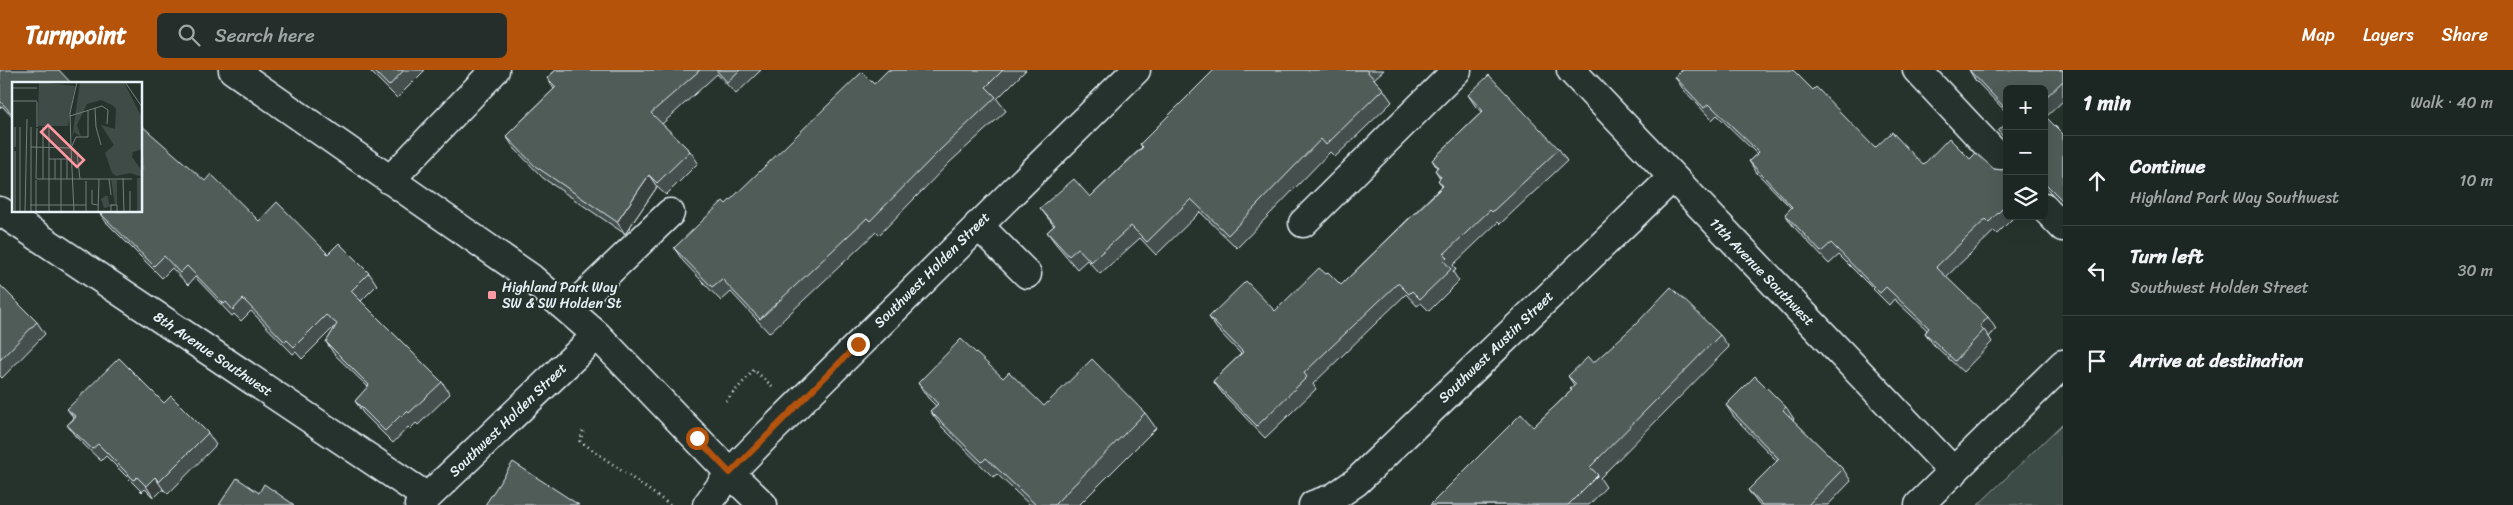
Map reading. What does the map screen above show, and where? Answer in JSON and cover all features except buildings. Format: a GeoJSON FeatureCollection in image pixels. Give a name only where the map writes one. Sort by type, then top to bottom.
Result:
{"type":"FeatureCollection","features":[{"type":"Feature","properties":{"kind":"street"},"geometry":{"type":"LineString","coordinates":[[233,70],[390,180],[493,249],[570,309],[763,505]]}},
{"type":"Feature","properties":{"kind":"street"},"geometry":{"type":"LineString","coordinates":[[390,180],[495,70]]}},
{"type":"Feature","properties":{"kind":"street","name":"Southwest Holden Street"},"geometry":{"type":"LineString","coordinates":[[730,473],[1136,70]]}},
{"type":"Feature","properties":{"kind":"street"},"geometry":{"type":"LineString","coordinates":[[1303,222],[1458,70]]}},
{"type":"Feature","properties":{"kind":"street","name":"11th Avenue Southwest"},"geometry":{"type":"LineString","coordinates":[[1571,70],[1954,472]]}},
{"type":"Feature","properties":{"kind":"street"},"geometry":{"type":"LineString","coordinates":[[1917,70],[2003,162]]}},
{"type":"Feature","properties":{"kind":"street","name":"Southwest Austin Street"},"geometry":{"type":"LineString","coordinates":[[1313,505],[1333,498],[1356,482],[1672,178]]}},
{"type":"Feature","properties":{"kind":"street","name":"8th Avenue Southwest"},"geometry":{"type":"LineString","coordinates":[[0,211],[423,501]]}},
{"type":"Feature","properties":{"kind":"street"},"geometry":{"type":"LineString","coordinates":[[2048,211],[2063,227]]}},
{"type":"Feature","properties":{"kind":"street"},"geometry":{"type":"LineString","coordinates":[[570,309],[670,213]]}},
{"type":"Feature","properties":{"kind":"street"},"geometry":{"type":"LineString","coordinates":[[978,225],[1027,274]]}},
{"type":"Feature","properties":{"kind":"street","name":"Southwest Holden Street"},"geometry":{"type":"LineString","coordinates":[[423,501],[597,335]]}},
{"type":"Feature","properties":{"kind":"street"},"geometry":{"type":"LineString","coordinates":[[1919,505],[2063,364]]}},
{"type":"Feature","properties":{"kind":"street"},"geometry":{"type":"LineString","coordinates":[[707,505],[730,473]]}},
{"type":"Feature","properties":{"kind":"path"},"geometry":{"type":"LineString","coordinates":[[726,401],[754,370],[776,390]]}},
{"type":"Feature","properties":{"kind":"path"},"geometry":{"type":"LineString","coordinates":[[583,431],[580,441],[670,505]]}},
{"type":"Feature","properties":{"kind":"shaded area"},"geometry":{"type":"Polygon","coordinates":[[[2063,423],[2063,505],[1978,505],[2063,423]]]}},
{"type":"Feature","properties":{"kind":"place","name":"Highland Park Way SW & SW Holden St"},"geometry":{"type":"Point","coordinates":[492,295]}},
{"type":"Feature","properties":{"kind":"route"},"geometry":{"type":"LineString","coordinates":[[697,438],[730,473],[858,344]]}}]}
